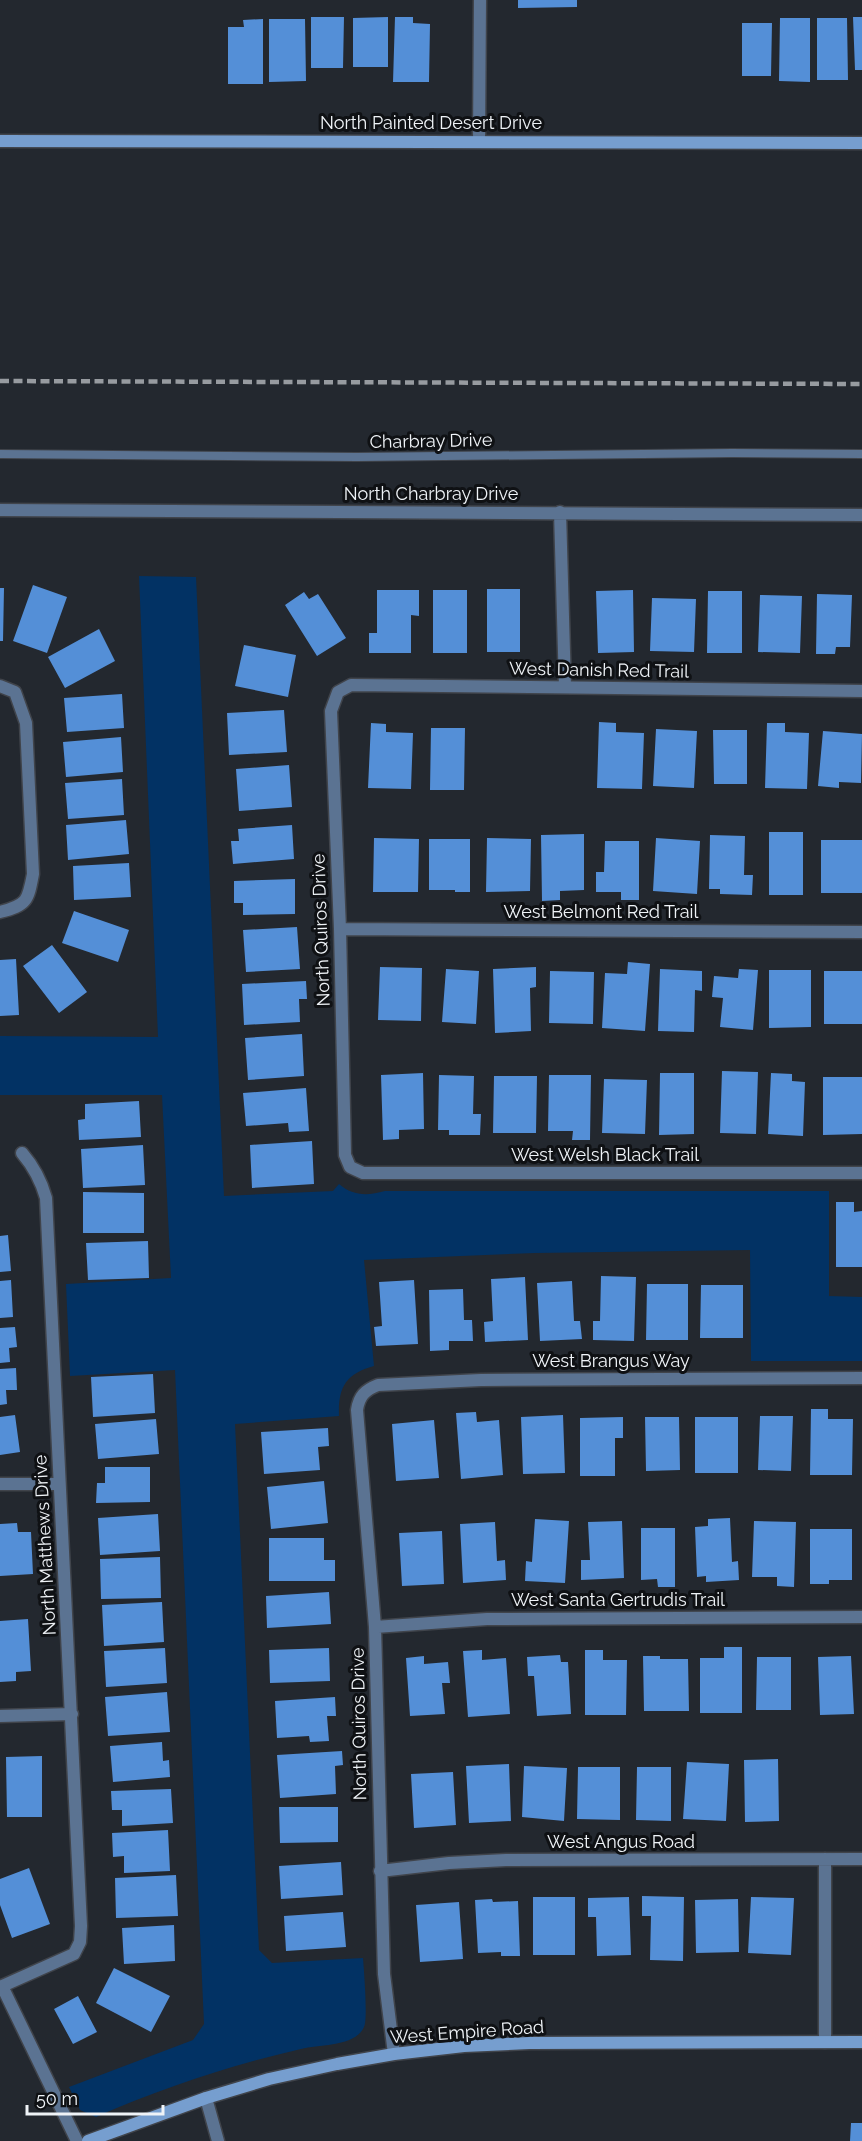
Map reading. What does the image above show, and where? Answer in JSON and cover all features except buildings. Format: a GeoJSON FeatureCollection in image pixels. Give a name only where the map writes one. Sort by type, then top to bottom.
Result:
{"type":"FeatureCollection","features":[{"type":"Feature","properties":{"kind":"street"},"geometry":{"type":"LineString","coordinates":[[479,141],[480,0]]}},
{"type":"Feature","properties":{"kind":"street","name":"North Painted Desert Drive"},"geometry":{"type":"LineString","coordinates":[[0,141],[862,143]]}},
{"type":"Feature","properties":{"kind":"street","name":"North Charbray Drive"},"geometry":{"type":"LineString","coordinates":[[0,510],[862,515]]}},
{"type":"Feature","properties":{"kind":"street"},"geometry":{"type":"LineString","coordinates":[[560,513],[565,687]]}},
{"type":"Feature","properties":{"kind":"street","name":"West Danish Red Trail"},"geometry":{"type":"LineString","coordinates":[[338,692],[351,685],[862,691]]}},
{"type":"Feature","properties":{"kind":"street"},"geometry":{"type":"LineString","coordinates":[[0,686],[15,692],[26,723],[33,874],[29,894],[19,907],[0,912]]}},
{"type":"Feature","properties":{"kind":"street","name":"North Quiros Drive"},"geometry":{"type":"LineString","coordinates":[[338,692],[331,711],[340,929],[345,1155],[350,1167]]}},
{"type":"Feature","properties":{"kind":"street","name":"West Belmont Red Trail"},"geometry":{"type":"LineString","coordinates":[[340,929],[862,932]]}},
{"type":"Feature","properties":{"kind":"street","name":"North Matthews Drive"},"geometry":{"type":"LineString","coordinates":[[1,1987],[74,1954],[80,1942],[81,1926],[46,1198],[34,1167],[22,1153]]}},
{"type":"Feature","properties":{"kind":"street","name":"West Welsh Black Trail"},"geometry":{"type":"LineString","coordinates":[[350,1167],[363,1173],[862,1173]]}},
{"type":"Feature","properties":{"kind":"street","name":"West Brangus Way"},"geometry":{"type":"LineString","coordinates":[[362,1394],[378,1385],[482,1380],[862,1378]]}},
{"type":"Feature","properties":{"kind":"street","name":"North Quiros Drive"},"geometry":{"type":"LineString","coordinates":[[362,1394],[357,1410],[375,1627],[384,1974],[394,2054]]}},
{"type":"Feature","properties":{"kind":"street"},"geometry":{"type":"LineString","coordinates":[[0,1484],[59,1484]]}},
{"type":"Feature","properties":{"kind":"street","name":"West Santa Gertrudis Trail"},"geometry":{"type":"LineString","coordinates":[[375,1627],[487,1618],[862,1617]]}},
{"type":"Feature","properties":{"kind":"street"},"geometry":{"type":"LineString","coordinates":[[0,1716],[72,1714]]}},
{"type":"Feature","properties":{"kind":"street"},"geometry":{"type":"LineString","coordinates":[[825,1859],[825,2042]]}},
{"type":"Feature","properties":{"kind":"street","name":"West Angus Road"},"geometry":{"type":"LineString","coordinates":[[380,1871],[449,1863],[506,1860],[862,1859]]}},
{"type":"Feature","properties":{"kind":"street"},"geometry":{"type":"LineString","coordinates":[[1,1987],[77,2141]]}},
{"type":"Feature","properties":{"kind":"street","name":"West Empire Road"},"geometry":{"type":"LineString","coordinates":[[88,2141],[206,2098],[269,2079],[394,2054],[464,2046],[529,2043],[862,2042]]}},
{"type":"Feature","properties":{"kind":"street"},"geometry":{"type":"LineString","coordinates":[[206,2098],[218,2141]]}},
{"type":"Feature","properties":{"kind":"lane","name":"Charbray Drive"},"geometry":{"type":"LineString","coordinates":[[0,454],[357,457],[862,454]]}},
{"type":"Feature","properties":{"kind":"shaded area"},"geometry":{"type":"Polygon","coordinates":[[[139,576],[196,577],[224,1196],[333,1191],[339,1184],[355,1193],[366,1194],[385,1191],[829,1191],[829,1296],[862,1297],[862,1361],[751,1361],[750,1250],[535,1253],[364,1260],[374,1366],[356,1373],[345,1384],[340,1398],[339,1416],[235,1424],[259,1950],[272,1963],[363,1958],[366,2005],[364,2027],[353,2038],[345,2041],[275,2055],[223,2070],[146,2096],[96,2117],[80,2110],[69,2087],[193,2040],[204,2024],[175,1370],[70,1376],[66,1284],[171,1278],[162,1095],[0,1095],[0,1036],[158,1037],[139,576]]]}},
{"type":"Feature","properties":{"kind":"railway"},"geometry":{"type":"LineString","coordinates":[[0,381],[862,384]]}}]}
